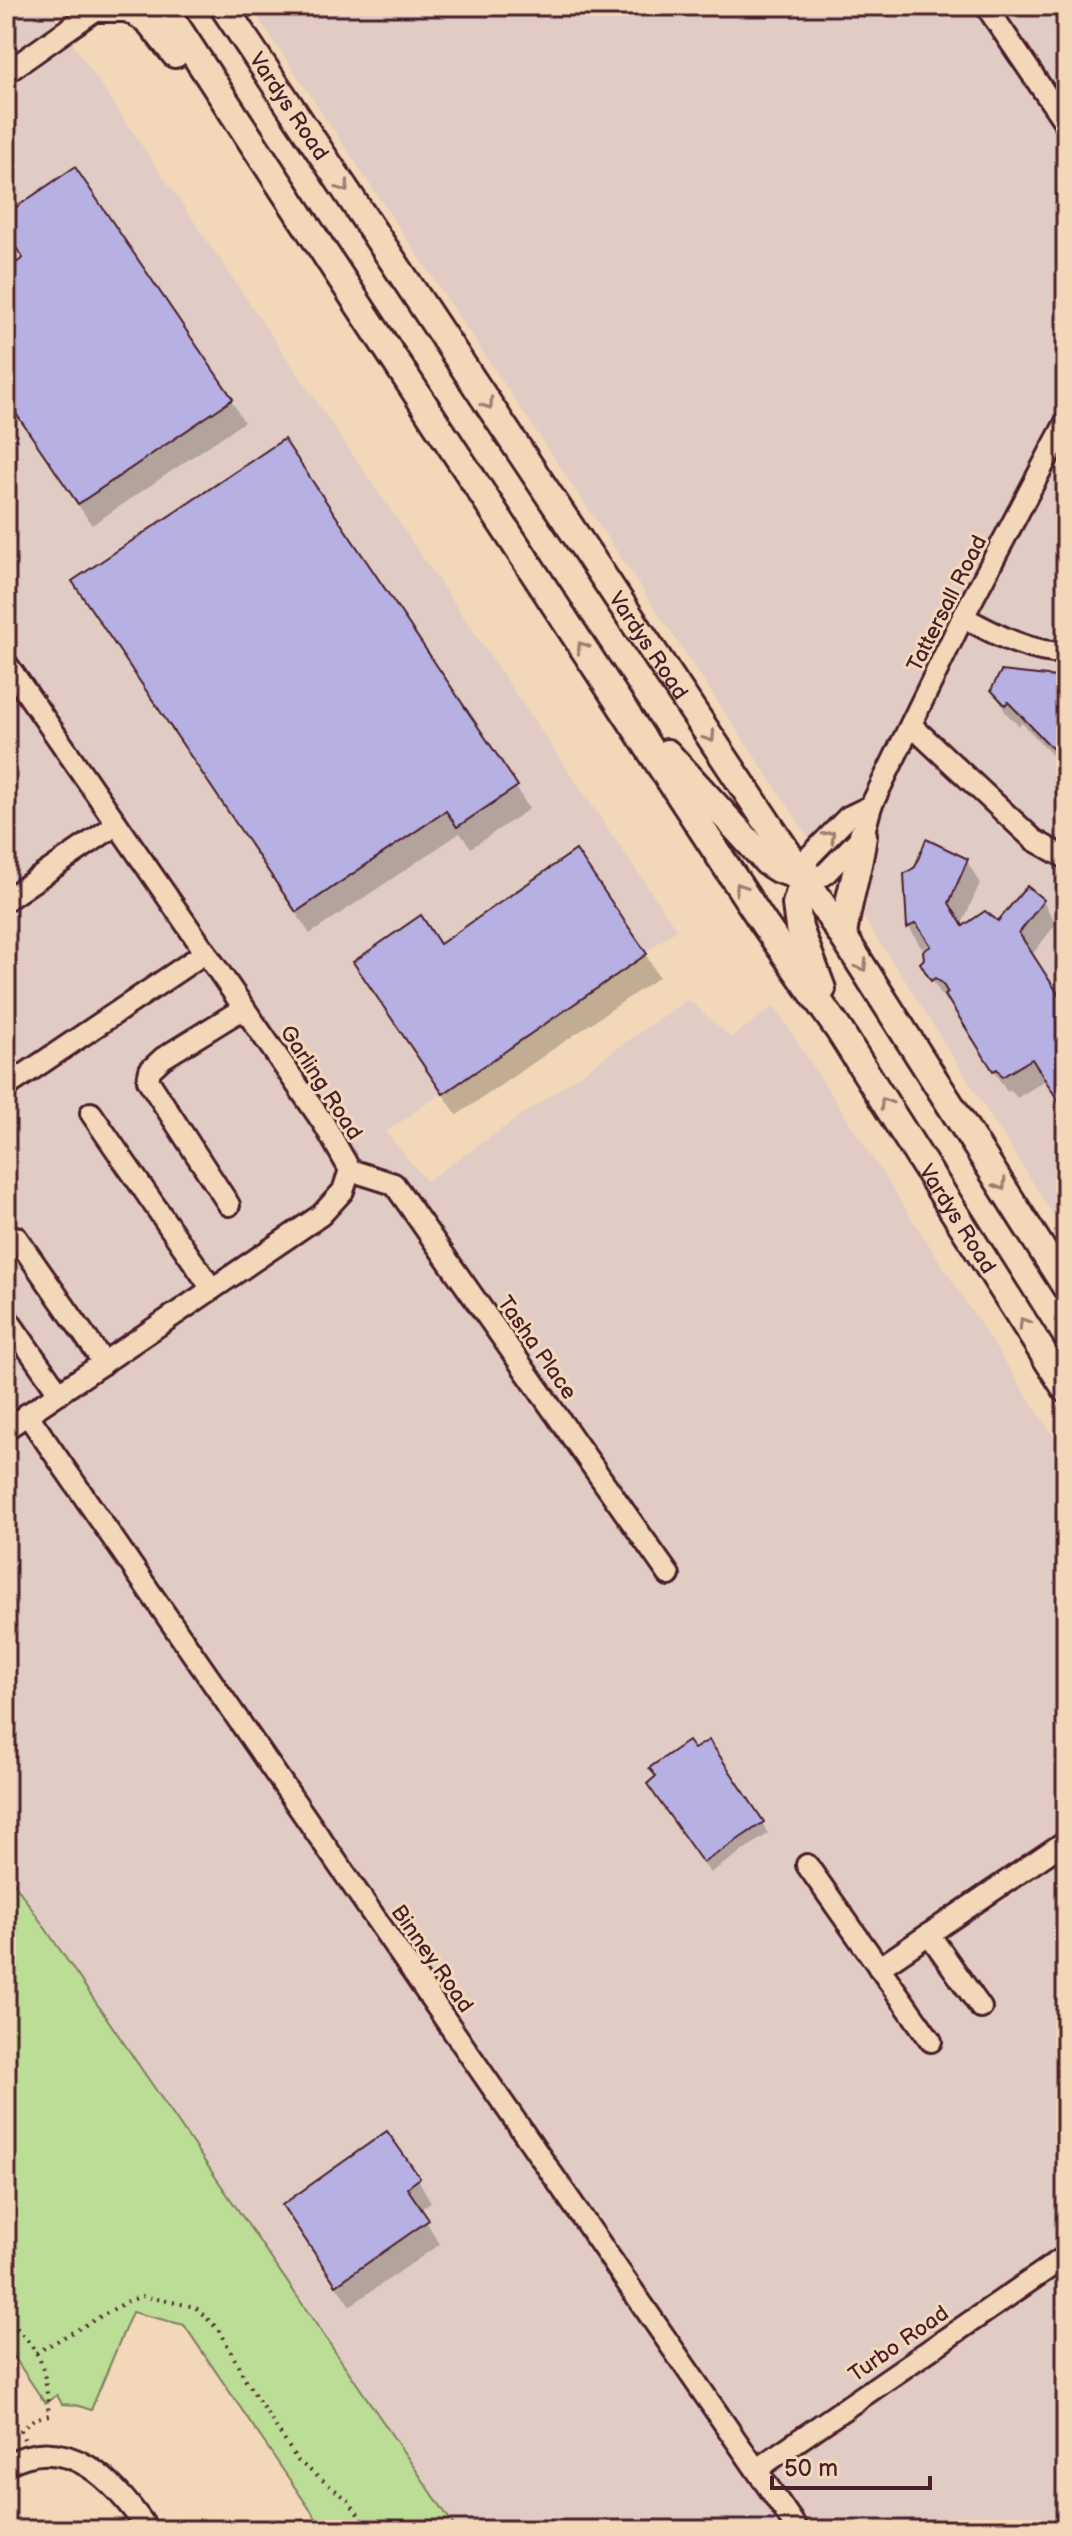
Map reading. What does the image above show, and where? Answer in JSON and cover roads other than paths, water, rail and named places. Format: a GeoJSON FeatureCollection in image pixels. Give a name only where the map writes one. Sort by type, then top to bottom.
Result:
{"type":"FeatureCollection","features":[{"type":"Feature","properties":{"kind":"main road","name":"Vardys Road"},"geometry":{"type":"LineString","coordinates":[[163,6],[764,924],[839,1030],[1066,1389]]}},
{"type":"Feature","properties":{"kind":"main road","name":"Vardys Road"},"geometry":{"type":"LineString","coordinates":[[223,6],[843,936],[1066,1287]]}},
{"type":"Feature","properties":{"kind":"main road","name":"Vardys Road"},"geometry":{"type":"LineString","coordinates":[[99,7],[128,8],[148,20],[198,87],[268,168]]}},
{"type":"Feature","properties":{"kind":"main road"},"geometry":{"type":"LineString","coordinates":[[611,691],[767,862],[804,878],[796,904],[799,928],[839,1030]]}},
{"type":"Feature","properties":{"kind":"main road"},"geometry":{"type":"LineString","coordinates":[[843,936],[847,903],[859,866],[863,835]]}},
{"type":"Feature","properties":{"kind":"street"},"geometry":{"type":"LineString","coordinates":[[986,6],[1066,124]]}},
{"type":"Feature","properties":{"kind":"street"},"geometry":{"type":"LineString","coordinates":[[6,73],[99,7]]}},
{"type":"Feature","properties":{"kind":"street","name":"Tattersall Road"},"geometry":{"type":"LineString","coordinates":[[804,878],[824,875],[863,835],[871,806],[963,617],[1066,422]]}},
{"type":"Feature","properties":{"kind":"street"},"geometry":{"type":"LineString","coordinates":[[963,617],[1016,643],[1066,653]]}},
{"type":"Feature","properties":{"kind":"street","name":"Garling Road"},"geometry":{"type":"LineString","coordinates":[[6,663],[324,1124],[350,1170],[343,1191],[321,1215],[6,1429]]}},
{"type":"Feature","properties":{"kind":"street"},"geometry":{"type":"LineString","coordinates":[[912,726],[1034,840],[1066,858]]}},
{"type":"Feature","properties":{"kind":"street"},"geometry":{"type":"LineString","coordinates":[[804,878],[808,858],[848,817],[871,806]]}},
{"type":"Feature","properties":{"kind":"street"},"geometry":{"type":"LineString","coordinates":[[6,900],[117,824]]}},
{"type":"Feature","properties":{"kind":"street"},"geometry":{"type":"LineString","coordinates":[[6,1087],[206,952]]}},
{"type":"Feature","properties":{"kind":"street"},"geometry":{"type":"LineString","coordinates":[[229,1205],[148,1080],[150,1070],[163,1058],[244,1008]]}},
{"type":"Feature","properties":{"kind":"street"},"geometry":{"type":"LineString","coordinates":[[91,1113],[212,1289]]}},
{"type":"Feature","properties":{"kind":"street","name":"Tasha Place"},"geometry":{"type":"LineString","coordinates":[[350,1170],[394,1184],[669,1575]]}},
{"type":"Feature","properties":{"kind":"street"},"geometry":{"type":"LineString","coordinates":[[16,1237],[104,1363]]}},
{"type":"Feature","properties":{"kind":"street"},"geometry":{"type":"LineString","coordinates":[[6,1317],[59,1393]]}},
{"type":"Feature","properties":{"kind":"street","name":"Binney Road"},"geometry":{"type":"LineString","coordinates":[[27,1414],[798,2530]]}},
{"type":"Feature","properties":{"kind":"street"},"geometry":{"type":"LineString","coordinates":[[879,1968],[1066,1841]]}},
{"type":"Feature","properties":{"kind":"street"},"geometry":{"type":"LineString","coordinates":[[807,1865],[931,2041]]}},
{"type":"Feature","properties":{"kind":"street"},"geometry":{"type":"LineString","coordinates":[[929,1934],[981,2008]]}},
{"type":"Feature","properties":{"kind":"street","name":"Turbo Road"},"geometry":{"type":"LineString","coordinates":[[757,2469],[1066,2256]]}},
{"type":"Feature","properties":{"kind":"street"},"geometry":{"type":"LineString","coordinates":[[6,2465],[30,2454],[56,2453],[83,2463],[107,2479],[148,2530]]}}]}
